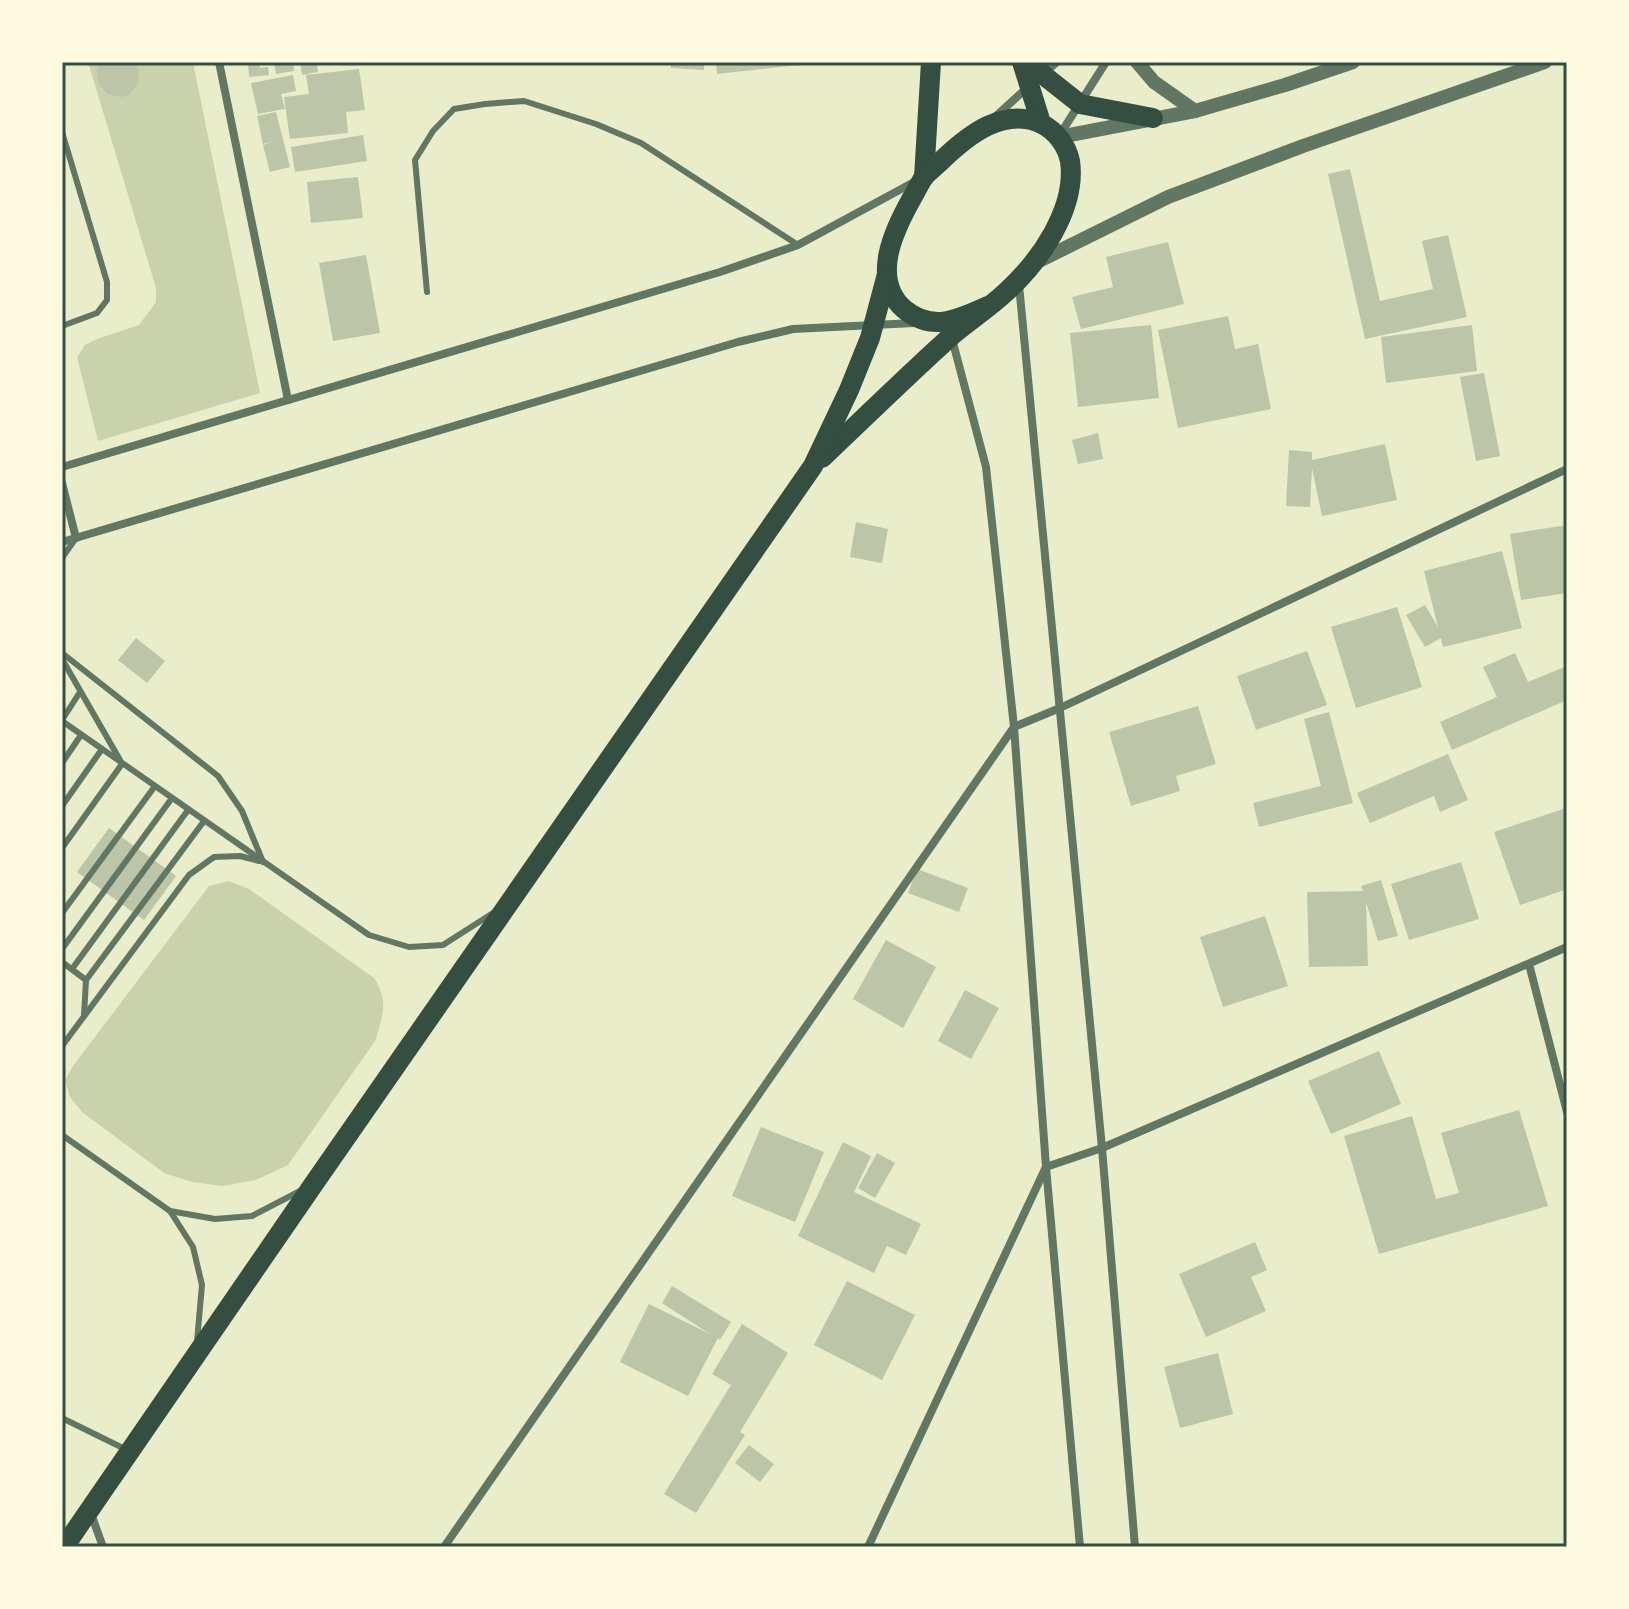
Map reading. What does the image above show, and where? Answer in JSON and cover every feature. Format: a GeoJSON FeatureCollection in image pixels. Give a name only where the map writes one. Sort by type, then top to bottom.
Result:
{"type":"FeatureCollection","features":[{"type":"Feature","properties":{"kind":"main road"},"geometry":{"type":"LineString","coordinates":[[924,177],[931,62]]}},
{"type":"Feature","properties":{"kind":"main road"},"geometry":{"type":"LineString","coordinates":[[1022,62],[1040,71],[1080,104],[1153,118]]}},
{"type":"Feature","properties":{"kind":"main road"},"geometry":{"type":"LineString","coordinates":[[1040,71],[1041,123]]}},
{"type":"Feature","properties":{"kind":"main road"},"geometry":{"type":"LineString","coordinates":[[64,1547],[813,466],[943,327],[988,306],[1004,294],[1019,280],[1049,240],[1062,215],[1071,170],[1068,153],[1059,137],[1041,123],[1015,117],[982,128],[954,148],[924,177],[893,238],[870,338],[813,466]]}},
{"type":"Feature","properties":{"kind":"main road"},"geometry":{"type":"LineString","coordinates":[[887,274],[890,290],[899,304],[913,316],[943,327]]}},
{"type":"Feature","properties":{"kind":"street"},"geometry":{"type":"LineString","coordinates":[[219,62],[288,400]]}},
{"type":"Feature","properties":{"kind":"street"},"geometry":{"type":"LineString","coordinates":[[1059,137],[1106,62]]}},
{"type":"Feature","properties":{"kind":"street"},"geometry":{"type":"LineString","coordinates":[[1137,62],[1154,82],[1195,111]]}},
{"type":"Feature","properties":{"kind":"street"},"geometry":{"type":"LineString","coordinates":[[1059,137],[1195,111],[1353,62]]}},
{"type":"Feature","properties":{"kind":"street"},"geometry":{"type":"LineString","coordinates":[[1033,263],[1168,197],[1303,146],[1545,62]]}},
{"type":"Feature","properties":{"kind":"street"},"geometry":{"type":"LineString","coordinates":[[982,128],[1040,71]]}},
{"type":"Feature","properties":{"kind":"street"},"geometry":{"type":"LineString","coordinates":[[62,467],[720,272],[798,245],[924,177]]}},
{"type":"Feature","properties":{"kind":"street"},"geometry":{"type":"LineString","coordinates":[[1019,280],[1102,1148],[1135,1547]]}},
{"type":"Feature","properties":{"kind":"street"},"geometry":{"type":"LineString","coordinates":[[62,542],[738,342],[793,329],[873,325],[943,327],[986,467],[1014,727],[1046,1167],[1080,1547]]}},
{"type":"Feature","properties":{"kind":"street"},"geometry":{"type":"LineString","coordinates":[[444,1547],[1014,727],[1567,469]]}},
{"type":"Feature","properties":{"kind":"street"},"geometry":{"type":"LineString","coordinates":[[62,483],[76,538]]}},
{"type":"Feature","properties":{"kind":"street"},"geometry":{"type":"LineString","coordinates":[[868,1547],[1046,1167],[1102,1148],[1567,947]]}},
{"type":"Feature","properties":{"kind":"street"},"geometry":{"type":"LineString","coordinates":[[1529,964],[1567,1112]]}},
{"type":"Feature","properties":{"kind":"street"},"geometry":{"type":"LineString","coordinates":[[90,1511],[103,1547]]}},
{"type":"Feature","properties":{"kind":"lane"},"geometry":{"type":"LineString","coordinates":[[427,292],[415,160],[433,131],[454,109],[485,104],[524,101],[596,124],[641,143],[798,245]]}},
{"type":"Feature","properties":{"kind":"lane"},"geometry":{"type":"LineString","coordinates":[[62,132],[107,282],[107,300],[97,313],[62,326]]}},
{"type":"Feature","properties":{"kind":"lane"},"geometry":{"type":"LineString","coordinates":[[62,558],[76,538]]}},
{"type":"Feature","properties":{"kind":"lane"},"geometry":{"type":"LineString","coordinates":[[62,653],[218,776],[242,811],[263,862]]}},
{"type":"Feature","properties":{"kind":"lane"},"geometry":{"type":"LineString","coordinates":[[62,659],[122,764]]}},
{"type":"Feature","properties":{"kind":"lane"},"geometry":{"type":"LineString","coordinates":[[80,692],[62,720],[369,935],[409,947],[443,945],[510,903]]}},
{"type":"Feature","properties":{"kind":"lane"},"geometry":{"type":"LineString","coordinates":[[62,763],[81,735]]}},
{"type":"Feature","properties":{"kind":"lane"},"geometry":{"type":"LineString","coordinates":[[62,806],[102,749]]}},
{"type":"Feature","properties":{"kind":"lane"},"geometry":{"type":"LineString","coordinates":[[62,848],[122,764]]}},
{"type":"Feature","properties":{"kind":"lane"},"geometry":{"type":"LineString","coordinates":[[62,913],[155,786]]}},
{"type":"Feature","properties":{"kind":"lane"},"geometry":{"type":"LineString","coordinates":[[62,949],[172,798]]}},
{"type":"Feature","properties":{"kind":"lane"},"geometry":{"type":"LineString","coordinates":[[72,969],[188,810]]}},
{"type":"Feature","properties":{"kind":"lane"},"geometry":{"type":"LineString","coordinates":[[84,1016],[86,980],[204,821]]}},
{"type":"Feature","properties":{"kind":"lane"},"geometry":{"type":"LineString","coordinates":[[62,1046],[189,875],[214,857],[240,856],[263,862]]}},
{"type":"Feature","properties":{"kind":"lane"},"geometry":{"type":"LineString","coordinates":[[62,962],[86,980]]}},
{"type":"Feature","properties":{"kind":"lane"},"geometry":{"type":"LineString","coordinates":[[62,1135],[170,1211],[193,1247],[202,1285],[195,1357]]}},
{"type":"Feature","properties":{"kind":"lane"},"geometry":{"type":"LineString","coordinates":[[170,1211],[215,1219],[252,1216],[313,1185]]}},
{"type":"Feature","properties":{"kind":"lane"},"geometry":{"type":"LineString","coordinates":[[62,1418],[130,1451]]}},
{"type":"Feature","properties":{"kind":"green space"},"geometry":{"type":"Polygon","coordinates":[[[88,62],[193,62],[260,393],[98,441],[77,357],[85,345],[139,325],[156,302],[156,288],[88,62]]]}},
{"type":"Feature","properties":{"kind":"green space"},"geometry":{"type":"Polygon","coordinates":[[[229,881],[249,889],[374,978],[382,994],[383,1009],[375,1041],[288,1165],[256,1180],[223,1186],[192,1182],[164,1173],[82,1112],[70,1097],[65,1080],[209,886],[229,881]]]}},
{"type":"Feature","properties":{"kind":"building"},"geometry":{"type":"Polygon","coordinates":[[[102,62],[135,62],[139,71],[138,85],[128,95],[107,94],[98,83],[97,69],[102,62]]]}},
{"type":"Feature","properties":{"kind":"building"},"geometry":{"type":"Polygon","coordinates":[[[248,62],[259,62],[260,68],[268,67],[269,75],[249,77],[248,62]]]}},
{"type":"Feature","properties":{"kind":"building"},"geometry":{"type":"Polygon","coordinates":[[[274,62],[293,62],[294,71],[276,74],[274,62]]]}},
{"type":"Feature","properties":{"kind":"building"},"geometry":{"type":"Polygon","coordinates":[[[300,62],[328,64],[317,65],[318,72],[302,75],[300,62]]]}},
{"type":"Feature","properties":{"kind":"building"},"geometry":{"type":"Polygon","coordinates":[[[671,62],[704,62],[704,70],[671,68],[671,62]]]}},
{"type":"Feature","properties":{"kind":"building"},"geometry":{"type":"Polygon","coordinates":[[[716,62],[807,62],[807,64],[717,74],[716,62]]]}},
{"type":"Feature","properties":{"kind":"building"},"geometry":{"type":"Polygon","coordinates":[[[359,69],[365,110],[346,112],[348,133],[290,139],[284,97],[309,94],[306,75],[359,69]]]}},
{"type":"Feature","properties":{"kind":"building"},"geometry":{"type":"Polygon","coordinates":[[[293,75],[296,91],[281,94],[285,109],[258,114],[251,83],[293,75]]]}},
{"type":"Feature","properties":{"kind":"building"},"geometry":{"type":"Polygon","coordinates":[[[276,112],[290,167],[270,172],[263,145],[272,142],[263,144],[257,116],[276,112]]]}},
{"type":"Feature","properties":{"kind":"building"},"geometry":{"type":"Polygon","coordinates":[[[363,135],[367,161],[295,172],[291,147],[363,135]]]}},
{"type":"Feature","properties":{"kind":"building"},"geometry":{"type":"Polygon","coordinates":[[[1350,169],[1380,301],[1433,289],[1422,241],[1448,235],[1467,317],[1365,339],[1328,174],[1350,169]]]}},
{"type":"Feature","properties":{"kind":"building"},"geometry":{"type":"Polygon","coordinates":[[[358,177],[363,218],[311,223],[307,182],[358,177]]]}},
{"type":"Feature","properties":{"kind":"building"},"geometry":{"type":"Polygon","coordinates":[[[1168,242],[1184,304],[1081,329],[1072,297],[1113,287],[1106,257],[1168,242]]]}},
{"type":"Feature","properties":{"kind":"building"},"geometry":{"type":"Polygon","coordinates":[[[366,255],[380,333],[333,341],[319,263],[366,255]]]}},
{"type":"Feature","properties":{"kind":"building"},"geometry":{"type":"Polygon","coordinates":[[[1228,316],[1235,349],[1258,344],[1271,409],[1178,428],[1158,330],[1228,316]]]}},
{"type":"Feature","properties":{"kind":"building"},"geometry":{"type":"Polygon","coordinates":[[[1151,325],[1159,398],[1078,407],[1070,333],[1151,325]]]}},
{"type":"Feature","properties":{"kind":"building"},"geometry":{"type":"Polygon","coordinates":[[[1472,325],[1477,371],[1386,383],[1381,337],[1472,325]]]}},
{"type":"Feature","properties":{"kind":"building"},"geometry":{"type":"Polygon","coordinates":[[[1484,373],[1500,456],[1476,461],[1460,377],[1484,373]]]}},
{"type":"Feature","properties":{"kind":"building"},"geometry":{"type":"Polygon","coordinates":[[[1098,433],[1103,459],[1078,464],[1072,440],[1098,433]]]}},
{"type":"Feature","properties":{"kind":"building"},"geometry":{"type":"Polygon","coordinates":[[[1385,444],[1397,500],[1322,516],[1312,468],[1310,507],[1286,506],[1289,450],[1312,452],[1312,460],[1385,444]]]}},
{"type":"Feature","properties":{"kind":"building"},"geometry":{"type":"Polygon","coordinates":[[[856,522],[888,529],[882,563],[850,557],[856,522]]]}},
{"type":"Feature","properties":{"kind":"building"},"geometry":{"type":"Polygon","coordinates":[[[1567,525],[1567,593],[1521,600],[1510,534],[1567,525]]]}},
{"type":"Feature","properties":{"kind":"building"},"geometry":{"type":"Polygon","coordinates":[[[1502,551],[1522,628],[1443,647],[1441,638],[1425,647],[1406,615],[1425,605],[1438,627],[1424,571],[1502,551]]]}},
{"type":"Feature","properties":{"kind":"building"},"geometry":{"type":"Polygon","coordinates":[[[1397,607],[1422,687],[1356,708],[1331,627],[1397,607]]]}},
{"type":"Feature","properties":{"kind":"building"},"geometry":{"type":"Polygon","coordinates":[[[136,638],[165,661],[147,683],[118,660],[136,638]]]}},
{"type":"Feature","properties":{"kind":"building"},"geometry":{"type":"Polygon","coordinates":[[[1307,651],[1327,705],[1256,730],[1237,676],[1307,651]]]}},
{"type":"Feature","properties":{"kind":"building"},"geometry":{"type":"Polygon","coordinates":[[[1515,653],[1528,682],[1567,666],[1567,700],[1452,750],[1440,722],[1497,697],[1483,667],[1515,653]]]}},
{"type":"Feature","properties":{"kind":"building"},"geometry":{"type":"Polygon","coordinates":[[[1198,706],[1216,764],[1176,776],[1180,791],[1131,806],[1109,732],[1198,706]]]}},
{"type":"Feature","properties":{"kind":"building"},"geometry":{"type":"Polygon","coordinates":[[[1329,712],[1353,803],[1259,827],[1253,803],[1321,786],[1304,719],[1329,712]]]}},
{"type":"Feature","properties":{"kind":"building"},"geometry":{"type":"Polygon","coordinates":[[[1448,754],[1468,800],[1440,812],[1434,796],[1370,823],[1357,793],[1448,754]]]}},
{"type":"Feature","properties":{"kind":"building"},"geometry":{"type":"Polygon","coordinates":[[[1566,808],[1567,889],[1520,905],[1494,832],[1566,808]]]}},
{"type":"Feature","properties":{"kind":"building"},"geometry":{"type":"Polygon","coordinates":[[[109,828],[176,876],[144,920],[77,872],[109,828]]]}},
{"type":"Feature","properties":{"kind":"building"},"geometry":{"type":"Polygon","coordinates":[[[1461,862],[1479,919],[1409,940],[1391,884],[1461,862]]]}},
{"type":"Feature","properties":{"kind":"building"},"geometry":{"type":"Polygon","coordinates":[[[917,869],[968,888],[959,912],[908,893],[917,869]]]}},
{"type":"Feature","properties":{"kind":"building"},"geometry":{"type":"Polygon","coordinates":[[[1381,880],[1398,936],[1378,941],[1366,902],[1368,966],[1309,967],[1307,892],[1363,891],[1361,886],[1381,880]]]}},
{"type":"Feature","properties":{"kind":"building"},"geometry":{"type":"Polygon","coordinates":[[[1265,916],[1288,986],[1223,1007],[1200,937],[1265,916]]]}},
{"type":"Feature","properties":{"kind":"building"},"geometry":{"type":"Polygon","coordinates":[[[886,940],[936,967],[903,1028],[853,999],[886,940]]]}},
{"type":"Feature","properties":{"kind":"building"},"geometry":{"type":"Polygon","coordinates":[[[965,990],[999,1008],[971,1059],[938,1041],[965,990]]]}},
{"type":"Feature","properties":{"kind":"building"},"geometry":{"type":"Polygon","coordinates":[[[1379,1051],[1401,1104],[1331,1134],[1308,1081],[1379,1051]]]}},
{"type":"Feature","properties":{"kind":"building"},"geometry":{"type":"Polygon","coordinates":[[[1519,1110],[1548,1206],[1379,1254],[1344,1136],[1412,1116],[1436,1199],[1459,1193],[1441,1133],[1519,1110]]]}},
{"type":"Feature","properties":{"kind":"building"},"geometry":{"type":"Polygon","coordinates":[[[761,1127],[824,1152],[795,1222],[732,1196],[761,1127]]]}},
{"type":"Feature","properties":{"kind":"building"},"geometry":{"type":"Polygon","coordinates":[[[843,1142],[871,1156],[854,1192],[921,1224],[906,1255],[887,1246],[874,1273],[798,1236],[843,1142]]]}},
{"type":"Feature","properties":{"kind":"building"},"geometry":{"type":"Polygon","coordinates":[[[877,1153],[895,1163],[875,1198],[858,1188],[877,1153]]]}},
{"type":"Feature","properties":{"kind":"building"},"geometry":{"type":"Polygon","coordinates":[[[1255,1242],[1267,1270],[1251,1277],[1266,1311],[1206,1337],[1179,1274],[1255,1242]]]}},
{"type":"Feature","properties":{"kind":"building"},"geometry":{"type":"Polygon","coordinates":[[[847,1281],[915,1315],[882,1380],[814,1345],[847,1281]]]}},
{"type":"Feature","properties":{"kind":"building"},"geometry":{"type":"Polygon","coordinates":[[[672,1286],[731,1322],[720,1340],[718,1338],[688,1396],[620,1362],[649,1304],[710,1334],[662,1303],[672,1286]]]}},
{"type":"Feature","properties":{"kind":"building"},"geometry":{"type":"Polygon","coordinates":[[[742,1324],[788,1353],[740,1432],[745,1435],[696,1513],[664,1494],[731,1385],[712,1374],[742,1324]]]}},
{"type":"Feature","properties":{"kind":"building"},"geometry":{"type":"Polygon","coordinates":[[[1218,1353],[1233,1414],[1180,1428],[1164,1367],[1218,1353]]]}},
{"type":"Feature","properties":{"kind":"building"},"geometry":{"type":"Polygon","coordinates":[[[749,1445],[774,1464],[760,1482],[735,1463],[749,1445]]]}}]}
